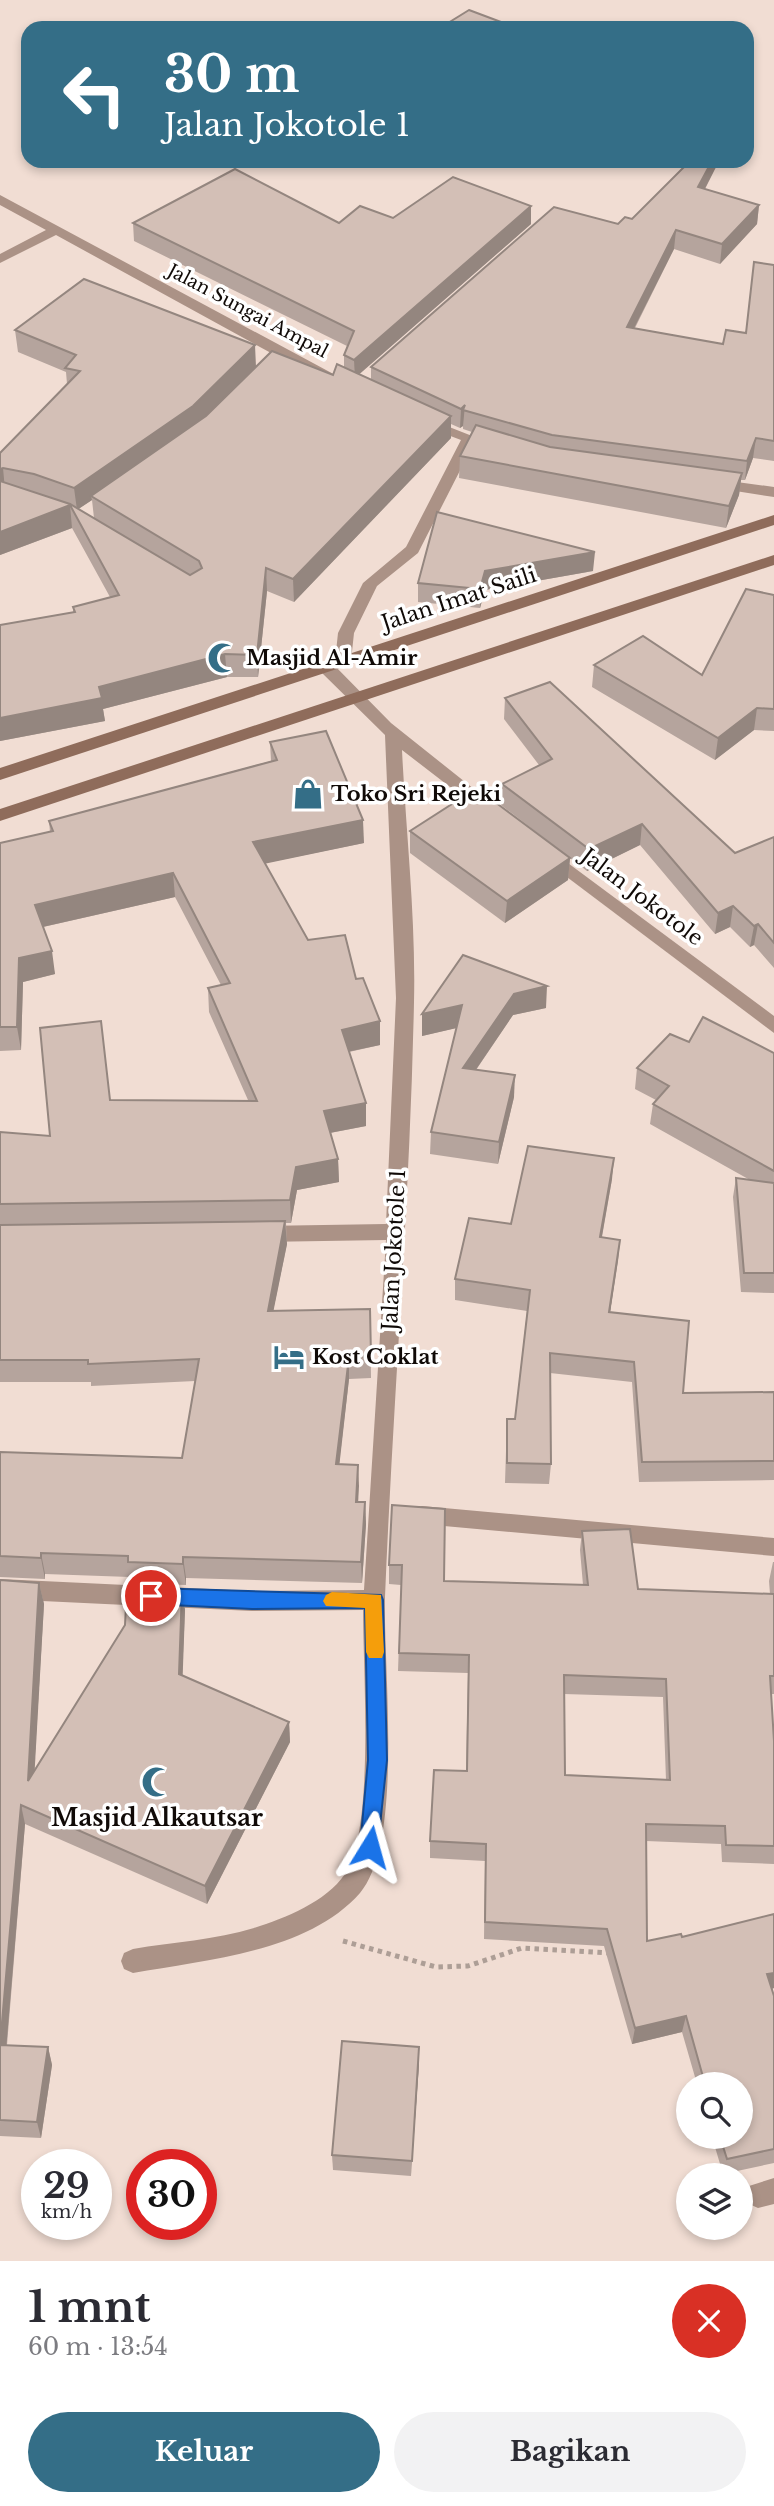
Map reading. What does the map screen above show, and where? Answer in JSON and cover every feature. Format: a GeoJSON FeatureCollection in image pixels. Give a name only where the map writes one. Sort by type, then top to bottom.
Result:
{"type":"FeatureCollection","features":[{"type":"Feature","properties":{"kind":"main road","name":"Jalan Imat Saili"},"geometry":{"type":"LineString","coordinates":[[0,774],[774,520]]}},
{"type":"Feature","properties":{"kind":"main road"},"geometry":{"type":"LineString","coordinates":[[0,814],[774,560]]}},
{"type":"Feature","properties":{"kind":"street","name":"Jalan Sungai Ampal"},"geometry":{"type":"LineString","coordinates":[[0,199],[282,353],[344,382]]}},
{"type":"Feature","properties":{"kind":"street"},"geometry":{"type":"LineString","coordinates":[[0,259],[58,229]]}},
{"type":"Feature","properties":{"kind":"street"},"geometry":{"type":"LineString","coordinates":[[269,363],[282,353]]}},
{"type":"Feature","properties":{"kind":"street"},"geometry":{"type":"LineString","coordinates":[[419,419],[469,439],[513,452]]}},
{"type":"Feature","properties":{"kind":"street"},"geometry":{"type":"LineString","coordinates":[[343,661],[346,633],[371,583],[412,550],[469,439]]}},
{"type":"Feature","properties":{"kind":"street"},"geometry":{"type":"LineString","coordinates":[[695,481],[774,492]]}},
{"type":"Feature","properties":{"kind":"street"},"geometry":{"type":"LineString","coordinates":[[326,667],[353,698],[393,735],[513,828]]}},
{"type":"Feature","properties":{"kind":"street","name":"Jalan Jokotole 1"},"geometry":{"type":"LineString","coordinates":[[133,1961],[254,1940],[320,1912],[353,1883],[370,1847],[377,1760],[374,1600],[396,1232],[405,998],[393,735]]}},
{"type":"Feature","properties":{"kind":"street","name":"Jalan Jokotole"},"geometry":{"type":"LineString","coordinates":[[536,845],[774,1026]]}},
{"type":"Feature","properties":{"kind":"street"},"geometry":{"type":"LineString","coordinates":[[246,1234],[396,1232]]}},
{"type":"Feature","properties":{"kind":"street"},"geometry":{"type":"LineString","coordinates":[[379,1511],[774,1547]]}},
{"type":"Feature","properties":{"kind":"street"},"geometry":{"type":"LineString","coordinates":[[0,1589],[252,1601],[374,1600]]}},
{"type":"Feature","properties":{"kind":"path"},"geometry":{"type":"LineString","coordinates":[[292,1924],[436,1967],[468,1966],[522,1948],[609,1953]]}},
{"type":"Feature","properties":{"kind":"building"},"geometry":{"type":"Polygon","coordinates":[[[469,10],[498,21],[451,21],[469,10]]]}},
{"type":"Feature","properties":{"kind":"building"},"geometry":{"type":"Polygon","coordinates":[[[683,168],[708,168],[698,187],[759,205],[722,244],[676,230],[627,327],[723,344],[726,330],[746,333],[754,262],[774,265],[774,441],[756,438],[747,461],[552,435],[463,410],[465,405],[461,409],[371,367],[554,207],[618,224],[625,217],[632,219],[683,168]]]}},
{"type":"Feature","properties":{"kind":"building"},"geometry":{"type":"Polygon","coordinates":[[[235,169],[339,223],[360,206],[393,218],[453,177],[531,206],[354,360],[344,355],[354,331],[133,223],[235,169]]]}},
{"type":"Feature","properties":{"kind":"building"},"geometry":{"type":"Polygon","coordinates":[[[84,279],[255,345],[193,406],[74,488],[34,474],[0,469],[0,453],[80,371],[65,368],[76,355],[15,330],[84,279]]]}},
{"type":"Feature","properties":{"kind":"building"},"geometry":{"type":"Polygon","coordinates":[[[272,351],[333,375],[337,364],[451,416],[293,579],[266,568],[257,655],[225,654],[99,687],[102,698],[0,718],[0,625],[75,612],[73,607],[119,595],[70,505],[0,532],[0,481],[70,504],[190,575],[202,568],[199,561],[91,496],[206,416],[272,351]]]}},
{"type":"Feature","properties":{"kind":"building"},"geometry":{"type":"Polygon","coordinates":[[[476,425],[550,447],[742,473],[729,506],[460,456],[476,425]]]}},
{"type":"Feature","properties":{"kind":"building"},"geometry":{"type":"Polygon","coordinates":[[[437,512],[595,552],[485,571],[480,589],[418,583],[437,512]]]}},
{"type":"Feature","properties":{"kind":"building"},"geometry":{"type":"Polygon","coordinates":[[[746,589],[774,595],[774,709],[757,708],[718,738],[594,665],[643,636],[702,675],[746,589]]]}},
{"type":"Feature","properties":{"kind":"building"},"geometry":{"type":"Polygon","coordinates":[[[550,682],[735,853],[774,837],[774,943],[758,924],[754,926],[733,906],[718,913],[642,824],[589,849],[502,784],[552,759],[505,698],[550,682]]]}},
{"type":"Feature","properties":{"kind":"building"},"geometry":{"type":"Polygon","coordinates":[[[326,731],[363,820],[253,842],[308,940],[345,935],[356,979],[363,978],[380,1021],[342,1030],[366,1103],[324,1111],[338,1159],[296,1167],[290,1200],[0,1204],[0,1132],[50,1136],[40,1028],[101,1021],[110,1100],[257,1101],[208,988],[230,983],[173,873],[35,905],[52,951],[19,958],[17,1027],[0,1027],[0,843],[53,831],[49,821],[277,760],[270,742],[326,731]]]}},
{"type":"Feature","properties":{"kind":"building"},"geometry":{"type":"Polygon","coordinates":[[[483,793],[570,858],[507,901],[410,831],[463,797],[467,800],[483,793]]]}},
{"type":"Feature","properties":{"kind":"building"},"geometry":{"type":"Polygon","coordinates":[[[463,955],[547,986],[514,994],[463,1068],[515,1075],[499,1142],[431,1132],[462,1005],[422,1014],[463,955]]]}},
{"type":"Feature","properties":{"kind":"building"},"geometry":{"type":"Polygon","coordinates":[[[703,1017],[774,1053],[774,1171],[653,1104],[669,1086],[637,1068],[670,1034],[689,1042],[703,1017]]]}},
{"type":"Feature","properties":{"kind":"building"},"geometry":{"type":"Polygon","coordinates":[[[528,1146],[614,1158],[600,1237],[620,1240],[609,1312],[689,1321],[683,1393],[774,1392],[774,1461],[642,1462],[634,1362],[550,1353],[551,1464],[507,1463],[507,1419],[515,1419],[530,1290],[455,1279],[469,1218],[511,1224],[528,1146]]]}},
{"type":"Feature","properties":{"kind":"building"},"geometry":{"type":"Polygon","coordinates":[[[736,1178],[774,1183],[774,1273],[744,1273],[736,1178]]]}},
{"type":"Feature","properties":{"kind":"building"},"geometry":{"type":"Polygon","coordinates":[[[285,1221],[268,1311],[370,1309],[371,1356],[349,1357],[336,1464],[358,1465],[356,1502],[365,1502],[361,1562],[183,1557],[183,1564],[128,1562],[128,1556],[41,1553],[41,1558],[0,1556],[0,1452],[182,1458],[199,1359],[88,1364],[88,1360],[0,1360],[0,1225],[285,1221]]]}},
{"type":"Feature","properties":{"kind":"building"},"geometry":{"type":"Polygon","coordinates":[[[392,1505],[445,1509],[444,1581],[588,1585],[582,1531],[630,1529],[638,1589],[774,1594],[774,1676],[770,1676],[774,1741],[774,1846],[726,1845],[725,1826],[646,1824],[647,1941],[681,1934],[682,1937],[774,1914],[774,1973],[767,1974],[774,1996],[774,2149],[727,2159],[724,2149],[753,2149],[753,2072],[702,2072],[686,2016],[635,2028],[607,1929],[485,1922],[486,1844],[430,1841],[434,1770],[467,1771],[469,1655],[399,1653],[402,1565],[389,1565],[392,1505]],[[564,1675],[565,1775],[670,1780],[666,1679],[564,1675]]]}},
{"type":"Feature","properties":{"kind":"building","name":"Masjid Alkautsar"},"geometry":{"type":"Polygon","coordinates":[[[0,1580],[39,1583],[28,1781],[125,1625],[127,1587],[182,1590],[179,1674],[289,1722],[205,1886],[21,1805],[0,2045],[0,1580]]]}},
{"type":"Feature","properties":{"kind":"building"},"geometry":{"type":"Polygon","coordinates":[[[342,2041],[419,2047],[412,2161],[332,2155],[342,2041]]]}},
{"type":"Feature","properties":{"kind":"building"},"geometry":{"type":"Polygon","coordinates":[[[0,2045],[48,2047],[37,2122],[0,2120],[0,2045]]]}},
{"type":"Feature","properties":{"kind":"slow traffic"},"geometry":{"type":"LineString","coordinates":[[332,1601],[374,1600],[375,1652]]}},
{"type":"Feature","properties":{"kind":"place","name":"Masjid Al-Amir"},"geometry":{"type":"Point","coordinates":[223,658]}},
{"type":"Feature","properties":{"kind":"place","name":"Toko Sri Rejeki"},"geometry":{"type":"Point","coordinates":[308,794]}},
{"type":"Feature","properties":{"kind":"place","name":"Kost Coklat"},"geometry":{"type":"Point","coordinates":[289,1357]}},
{"type":"Feature","properties":{"kind":"place","name":"Masjid Alkautsar"},"geometry":{"type":"Point","coordinates":[157,1782]}},
{"type":"Feature","properties":{"kind":"route"},"geometry":{"type":"LineString","coordinates":[[151,1596],[252,1601],[374,1600],[377,1760],[370,1847]]}}]}
